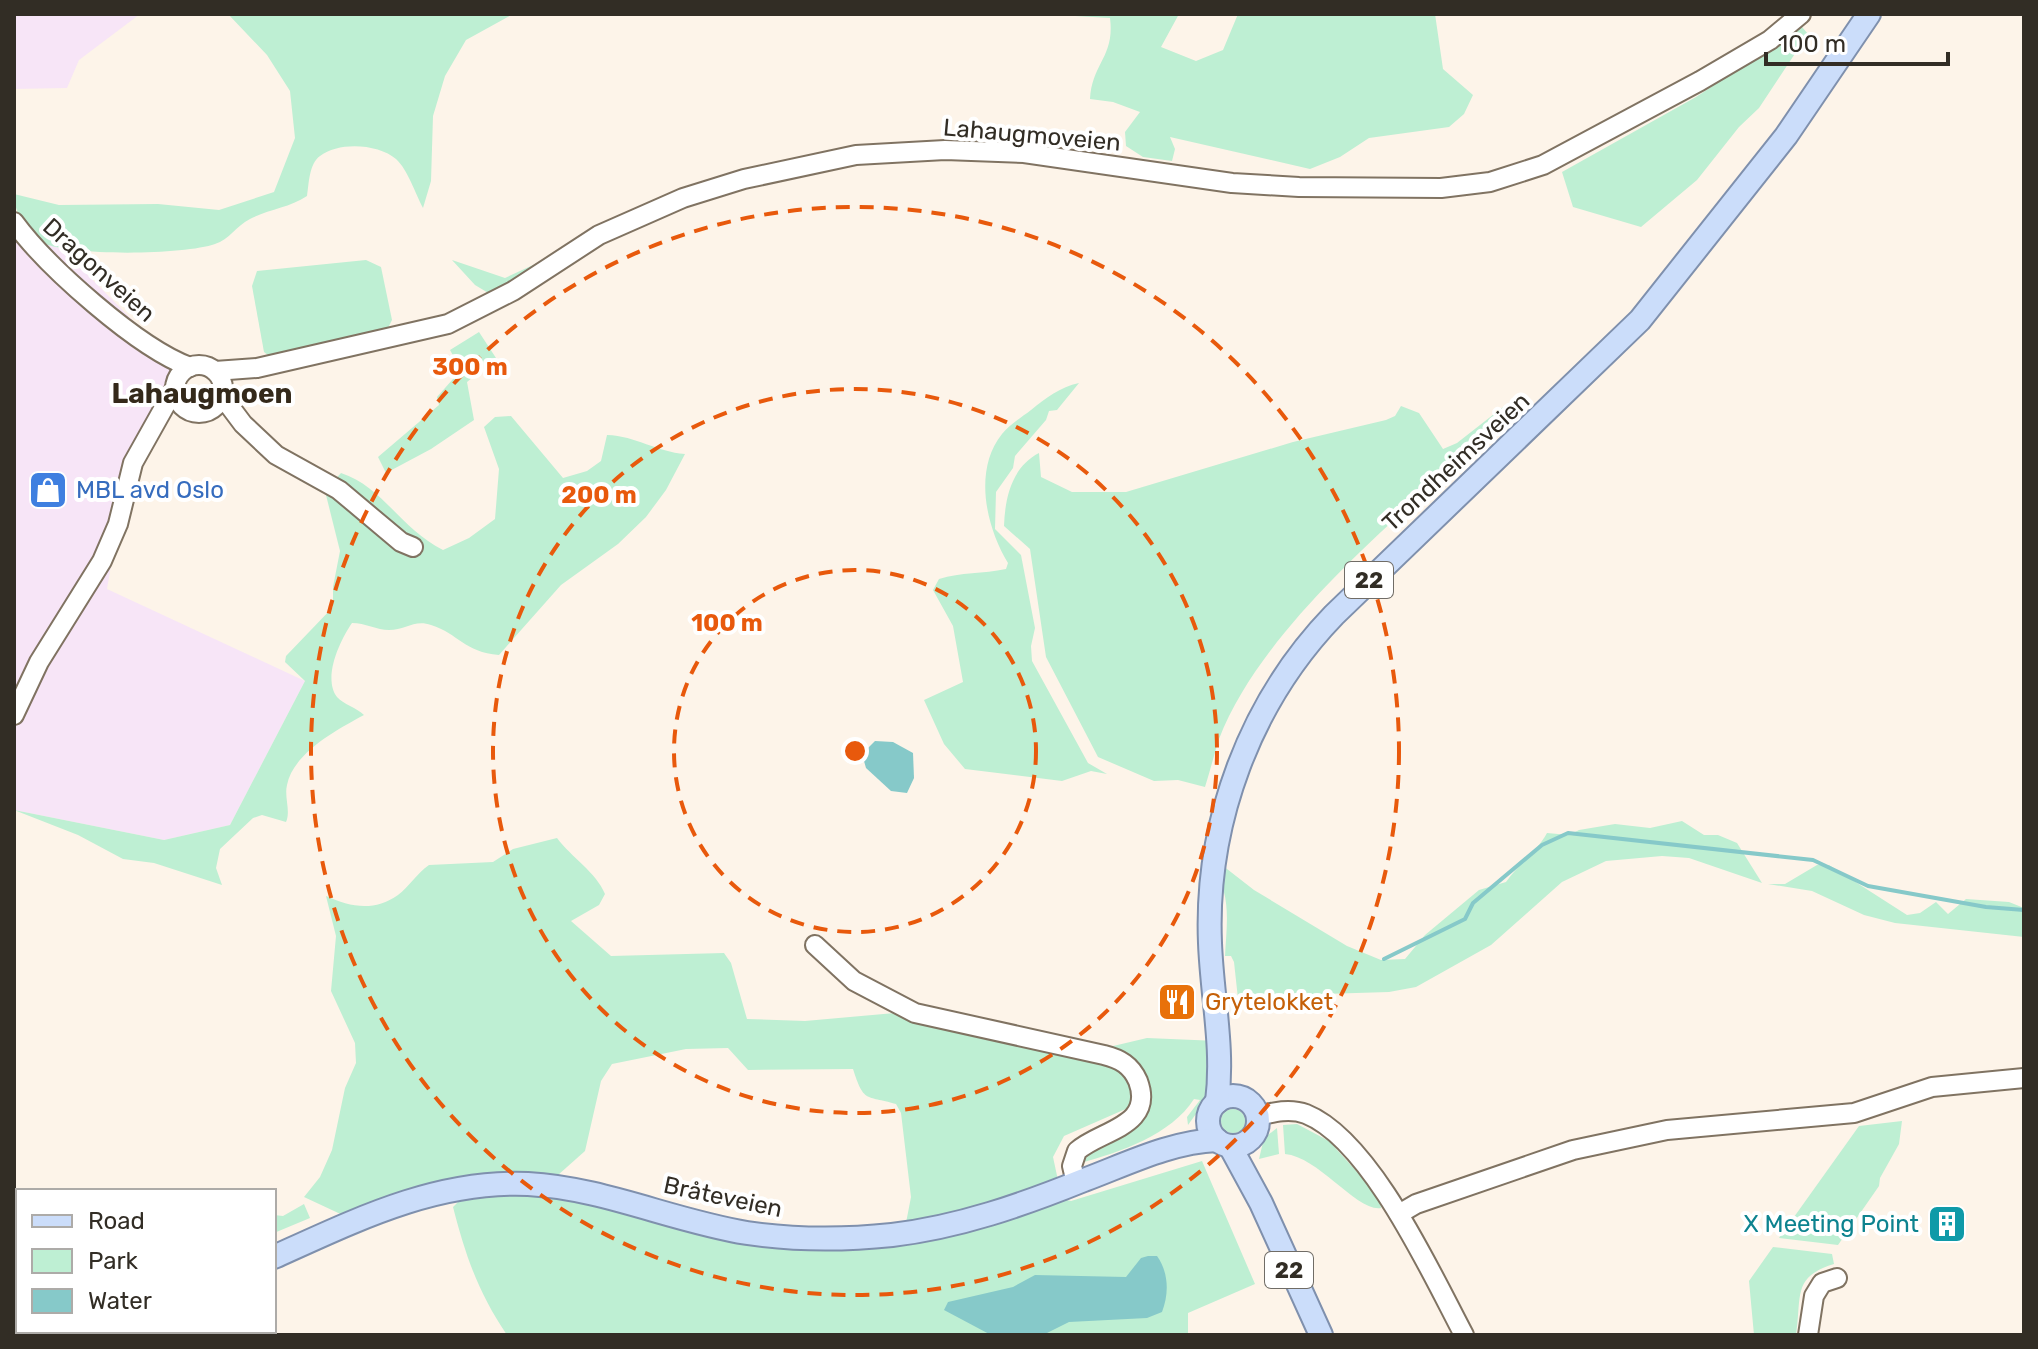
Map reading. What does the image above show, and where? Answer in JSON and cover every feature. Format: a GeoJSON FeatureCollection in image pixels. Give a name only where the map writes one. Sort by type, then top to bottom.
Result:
{"type":"FeatureCollection","features":[{"type":"Feature","properties":{"kind":"main road","name":"Trondheimsveien"},"geometry":{"type":"LineString","coordinates":[[1719,217],[1852,14]]}},
{"type":"Feature","properties":{"kind":"main road","name":"Trondheimsveien"},"geometry":{"type":"LineString","coordinates":[[1213,1109],[1220,1038],[1210,945],[1214,859],[1239,765],[1273,693],[1299,654],[1334,615],[1621,340],[1786,136],[1869,14]]}},
{"type":"Feature","properties":{"kind":"main road","name":"Trondheimsveien"},"geometry":{"type":"LineString","coordinates":[[1220,1038],[1241,1097]]}},
{"type":"Feature","properties":{"kind":"main road"},"geometry":{"type":"LineString","coordinates":[[1213,1109],[1231,1096],[1241,1097]]}},
{"type":"Feature","properties":{"kind":"main road","name":"22"},"geometry":{"type":"LineString","coordinates":[[1241,1097],[1252,1104],[1258,1116]]}},
{"type":"Feature","properties":{"kind":"main road","name":"Bråteveien"},"geometry":{"type":"LineString","coordinates":[[1162,1150],[1213,1109]]}},
{"type":"Feature","properties":{"kind":"main road","name":"22"},"geometry":{"type":"LineString","coordinates":[[1213,1109],[1210,1129],[1232,1142],[1321,1335]]}},
{"type":"Feature","properties":{"kind":"main road"},"geometry":{"type":"LineString","coordinates":[[1232,1142],[1256,1131],[1258,1116]]}},
{"type":"Feature","properties":{"kind":"main road","name":"Bråteveien"},"geometry":{"type":"LineString","coordinates":[[276,1256],[398,1203],[479,1186],[527,1184],[561,1188],[746,1233],[829,1238],[937,1228],[1009,1209],[1162,1150],[1232,1142]]}},
{"type":"Feature","properties":{"kind":"street","name":"Lahaugmoveien"},"geometry":{"type":"LineString","coordinates":[[215,371],[257,368],[448,324],[513,291],[599,235],[683,198],[744,179],[856,155],[945,150],[1024,153],[1232,183],[1299,187],[1441,188],[1490,182],[1543,165],[1700,81],[1770,40],[1801,14]]}},
{"type":"Feature","properties":{"kind":"street","name":"Dragonveien"},"geometry":{"type":"LineString","coordinates":[[14,222],[53,265],[154,351],[190,367]]}},
{"type":"Feature","properties":{"kind":"street","name":"Dragonveien"},"geometry":{"type":"LineString","coordinates":[[154,351],[175,386]]}},
{"type":"Feature","properties":{"kind":"street"},"geometry":{"type":"LineString","coordinates":[[14,715],[39,662],[108,550],[133,463],[175,386],[190,367],[203,366],[215,371],[222,393],[243,424],[276,455],[325,480],[401,542],[413,547]]}},
{"type":"Feature","properties":{"kind":"street","name":"Lahaugmoveien"},"geometry":{"type":"LineString","coordinates":[[222,393],[257,368]]}},
{"type":"Feature","properties":{"kind":"street"},"geometry":{"type":"LineString","coordinates":[[175,386],[178,400],[186,409],[197,413],[210,411],[243,424]]}},
{"type":"Feature","properties":{"kind":"street"},"geometry":{"type":"LineString","coordinates":[[210,411],[222,393]]}},
{"type":"Feature","properties":{"kind":"street"},"geometry":{"type":"LineString","coordinates":[[150,431],[186,409]]}},
{"type":"Feature","properties":{"kind":"street"},"geometry":{"type":"LineString","coordinates":[[815,945],[854,981],[915,1013],[1104,1055],[1129,1066],[1139,1088],[1136,1112],[1120,1129],[1077,1151],[1072,1166],[1076,1183]]}},
{"type":"Feature","properties":{"kind":"street"},"geometry":{"type":"LineString","coordinates":[[1399,1214],[1416,1204],[1573,1150],[1667,1130],[1854,1113],[1932,1087],[2024,1078]]}},
{"type":"Feature","properties":{"kind":"street"},"geometry":{"type":"LineString","coordinates":[[1258,1116],[1289,1111],[1317,1120],[1351,1151],[1399,1214],[1464,1335]]}},
{"type":"Feature","properties":{"kind":"street"},"geometry":{"type":"LineString","coordinates":[[1808,1335],[1814,1296],[1822,1283],[1837,1278]]}},
{"type":"Feature","properties":{"kind":"shaded area"},"geometry":{"type":"Polygon","coordinates":[[[14,14],[140,14],[79,60],[67,88],[14,89],[14,14]]]}},
{"type":"Feature","properties":{"kind":"shaded area"},"geometry":{"type":"Polygon","coordinates":[[[14,209],[36,240],[62,249],[184,372],[143,439],[116,536],[107,589],[305,681],[230,825],[164,840],[14,810],[14,209]]]}},
{"type":"Feature","properties":{"kind":"green space"},"geometry":{"type":"Polygon","coordinates":[[[228,14],[513,14],[466,40],[445,76],[433,116],[431,181],[423,208],[408,175],[396,159],[380,150],[348,146],[328,151],[316,159],[307,196],[250,219],[215,244],[153,252],[98,252],[52,246],[33,237],[21,220],[14,194],[59,205],[158,204],[219,210],[274,192],[295,138],[290,91],[267,55],[228,14]]]}},
{"type":"Feature","properties":{"kind":"green space"},"geometry":{"type":"Polygon","coordinates":[[[1040,14],[1179,14],[1161,47],[1196,61],[1223,50],[1238,14],[1435,14],[1443,69],[1473,95],[1464,114],[1449,127],[1369,138],[1340,157],[1310,169],[1170,137],[1175,149],[1172,161],[1143,157],[1126,146],[1125,132],[1140,112],[1113,102],[1090,99],[1109,42],[1110,18],[1040,14]]]}},
{"type":"Feature","properties":{"kind":"green space"},"geometry":{"type":"Polygon","coordinates":[[[1802,27],[1808,34],[1759,108],[1739,127],[1697,180],[1641,227],[1573,207],[1562,172],[1696,97],[1802,27]]]}},
{"type":"Feature","properties":{"kind":"green space"},"geometry":{"type":"Polygon","coordinates":[[[938,158],[828,163],[675,208],[622,236],[591,247],[500,300],[475,285],[452,260],[505,278],[685,195],[831,159],[938,158]]]}},
{"type":"Feature","properties":{"kind":"green space"},"geometry":{"type":"Polygon","coordinates":[[[366,260],[381,267],[392,320],[387,330],[272,358],[264,352],[252,286],[257,271],[366,260]]]}},
{"type":"Feature","properties":{"kind":"green space"},"geometry":{"type":"Polygon","coordinates":[[[479,332],[496,358],[467,382],[474,420],[431,449],[386,473],[378,457],[439,405],[437,397],[461,370],[450,350],[479,332]]]}},
{"type":"Feature","properties":{"kind":"green space"},"geometry":{"type":"Polygon","coordinates":[[[1079,383],[1057,410],[1049,411],[1046,420],[1015,456],[1013,468],[996,492],[995,529],[1021,555],[1035,628],[1032,661],[1088,763],[1107,774],[1091,771],[1062,781],[965,769],[944,744],[924,700],[963,682],[953,626],[933,590],[939,579],[1006,569],[1008,563],[994,533],[986,498],[985,481],[993,448],[1016,421],[1054,394],[1079,383]]]}},
{"type":"Feature","properties":{"kind":"green space"},"geometry":{"type":"Polygon","coordinates":[[[1401,406],[1419,413],[1443,449],[1457,443],[1503,407],[1509,418],[1346,566],[1270,651],[1241,695],[1219,739],[1205,787],[1178,780],[1154,781],[1098,757],[1046,657],[1030,549],[1004,526],[1008,494],[1022,466],[1039,453],[1041,477],[1072,492],[1126,492],[1293,442],[1386,420],[1395,416],[1401,406]]]}},
{"type":"Feature","properties":{"kind":"green space"},"geometry":{"type":"Polygon","coordinates":[[[511,416],[563,478],[587,471],[601,461],[607,435],[685,454],[666,490],[646,517],[618,544],[561,585],[499,655],[469,647],[425,623],[389,630],[352,623],[338,648],[331,679],[337,697],[364,715],[318,743],[298,763],[287,785],[286,822],[262,815],[253,818],[220,849],[216,868],[222,885],[154,863],[123,859],[78,835],[14,810],[164,840],[230,825],[305,681],[285,662],[286,656],[333,607],[333,587],[340,551],[325,491],[341,473],[355,479],[415,531],[443,550],[469,538],[495,519],[499,469],[484,427],[495,417],[511,416]]]}},
{"type":"Feature","properties":{"kind":"green space"},"geometry":{"type":"Polygon","coordinates":[[[1682,821],[1704,835],[1718,835],[1737,843],[1762,883],[1689,858],[1662,856],[1606,861],[1562,882],[1491,945],[1416,987],[1389,992],[1265,998],[1239,1008],[1234,962],[1231,956],[1225,956],[1225,896],[1210,862],[1218,862],[1254,890],[1347,946],[1381,960],[1405,959],[1425,935],[1479,890],[1506,882],[1547,833],[1569,835],[1579,830],[1615,824],[1650,828],[1682,821]]]}},
{"type":"Feature","properties":{"kind":"green space"},"geometry":{"type":"Polygon","coordinates":[[[557,838],[590,872],[605,894],[599,905],[571,921],[611,956],[724,953],[731,963],[747,1019],[805,1021],[906,1012],[1109,1047],[1147,1038],[1218,1041],[1222,1101],[1206,1100],[1188,1125],[1187,1117],[1200,1100],[1194,1099],[1172,1123],[1144,1140],[1081,1163],[1144,1096],[1132,1096],[1128,1108],[1064,1136],[1053,1157],[1062,1199],[1071,1201],[1202,1161],[1255,1284],[1188,1313],[1188,1335],[507,1335],[481,1289],[458,1225],[453,1207],[467,1193],[364,1225],[304,1197],[320,1177],[332,1150],[345,1088],[356,1063],[355,1043],[331,991],[336,936],[326,896],[353,905],[380,904],[398,895],[429,865],[493,862],[513,849],[557,838]],[[728,1048],[686,1049],[612,1064],[601,1081],[585,1151],[549,1183],[747,1235],[905,1228],[911,1197],[901,1113],[896,1104],[863,1093],[853,1069],[748,1070],[728,1048]]]}},
{"type":"Feature","properties":{"kind":"green space"},"geometry":{"type":"Polygon","coordinates":[[[1817,865],[1829,865],[1907,915],[1920,913],[1936,902],[1948,914],[1966,899],[2009,902],[2024,908],[2024,937],[1895,923],[1864,915],[1812,891],[1768,884],[1785,884],[1817,865]]]}},
{"type":"Feature","properties":{"kind":"green space"},"geometry":{"type":"Polygon","coordinates":[[[1233,1109],[1242,1112],[1245,1121],[1242,1130],[1233,1133],[1224,1130],[1221,1121],[1224,1112],[1233,1109]]]}},
{"type":"Feature","properties":{"kind":"green space"},"geometry":{"type":"Polygon","coordinates":[[[1902,1121],[1899,1144],[1880,1178],[1879,1186],[1838,1245],[1779,1238],[1859,1126],[1902,1121]]]}},
{"type":"Feature","properties":{"kind":"green space"},"geometry":{"type":"Polygon","coordinates":[[[1297,1124],[1329,1141],[1379,1196],[1381,1208],[1361,1202],[1311,1164],[1285,1154],[1283,1125],[1297,1124]]]}},
{"type":"Feature","properties":{"kind":"green space"},"geometry":{"type":"Polygon","coordinates":[[[1277,1128],[1279,1154],[1259,1159],[1264,1138],[1277,1128]]]}},
{"type":"Feature","properties":{"kind":"green space"},"geometry":{"type":"Polygon","coordinates":[[[304,1204],[310,1218],[276,1232],[276,1215],[283,1216],[304,1204]]]}},
{"type":"Feature","properties":{"kind":"green space"},"geometry":{"type":"Polygon","coordinates":[[[1773,1247],[1832,1254],[1834,1264],[1811,1275],[1805,1282],[1796,1335],[1754,1335],[1749,1281],[1773,1247]]]}},
{"type":"Feature","properties":{"kind":"water"},"geometry":{"type":"Polygon","coordinates":[[[875,741],[893,742],[913,753],[914,778],[907,793],[891,791],[866,768],[862,754],[875,741]]]}},
{"type":"Feature","properties":{"kind":"water"},"geometry":{"type":"Polygon","coordinates":[[[1157,1256],[1161,1263],[1167,1291],[1162,1312],[1147,1318],[1069,1322],[1043,1335],[991,1335],[944,1310],[948,1302],[1013,1287],[1035,1275],[1126,1277],[1141,1258],[1157,1256]]]}},
{"type":"Feature","properties":{"kind":"waterway"},"geometry":{"type":"LineString","coordinates":[[1384,959],[1465,919],[1473,903],[1542,845],[1568,833],[1813,860],[1868,886],[1986,907],[2024,910]]}},
{"type":"Feature","properties":{"kind":"place","name":"MBL avd Oslo"},"geometry":{"type":"Point","coordinates":[48,490]}},
{"type":"Feature","properties":{"kind":"place","name":"Grytelokket"},"geometry":{"type":"Point","coordinates":[1177,1002]}},
{"type":"Feature","properties":{"kind":"place","name":"X Meeting Point"},"geometry":{"type":"Point","coordinates":[1947,1224]}},
{"type":"Feature","properties":{"kind":"district","name":"Lahaugmoen"},"geometry":{"type":"Point","coordinates":[202,393]}}]}
